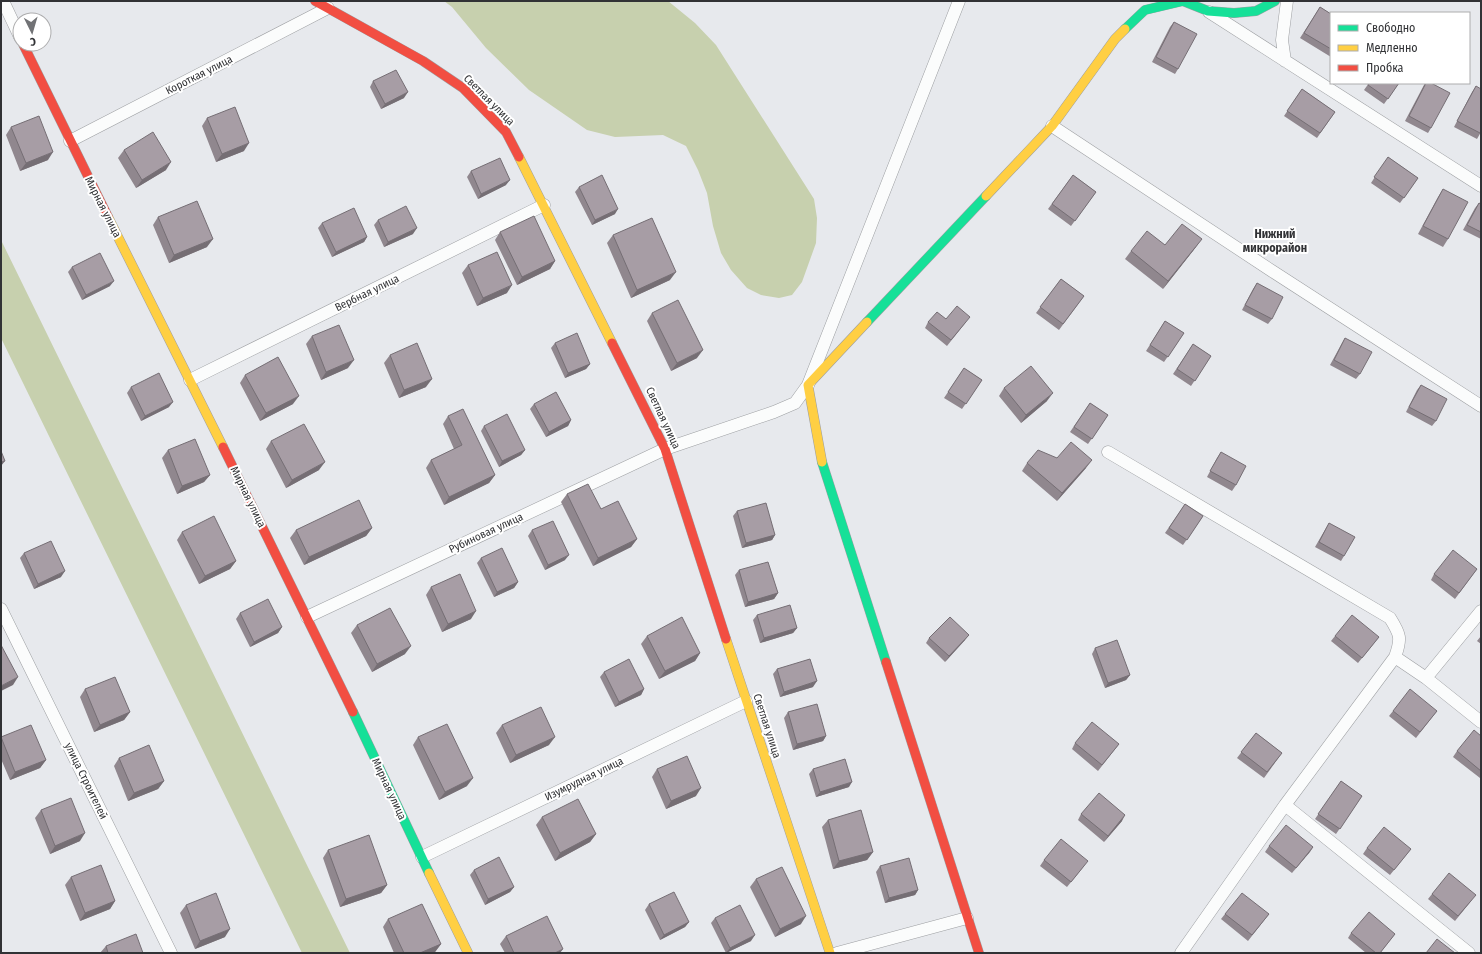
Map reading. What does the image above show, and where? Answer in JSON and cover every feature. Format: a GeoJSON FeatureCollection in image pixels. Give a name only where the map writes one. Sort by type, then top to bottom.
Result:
{"type":"FeatureCollection","features":[{"type":"Feature","properties":{"kind":"street"},"geometry":{"type":"LineString","coordinates":[[2,1],[12,21]]}},
{"type":"Feature","properties":{"kind":"street","name":"Светлая улица"},"geometry":{"type":"LineString","coordinates":[[315,1],[423,62],[463,88],[506,132],[544,205],[665,449],[746,701],[830,953]]}},
{"type":"Feature","properties":{"kind":"street","name":"Рубиновая улица"},"geometry":{"type":"LineString","coordinates":[[307,617],[665,449],[774,412],[795,403],[808,385],[959,1]]}},
{"type":"Feature","properties":{"kind":"street"},"geometry":{"type":"LineString","coordinates":[[1208,11],[1234,13],[1256,10],[1275,1]]}},
{"type":"Feature","properties":{"kind":"street"},"geometry":{"type":"LineString","coordinates":[[1285,62],[1282,40],[1287,1]]}},
{"type":"Feature","properties":{"kind":"street"},"geometry":{"type":"LineString","coordinates":[[979,953],[823,467],[808,385],[1052,126],[1115,39],[1136,17],[1145,10],[1182,2],[1208,11],[1285,62],[1481,186]]}},
{"type":"Feature","properties":{"kind":"street","name":"Короткая улица"},"geometry":{"type":"LineString","coordinates":[[70,141],[328,8]]}},
{"type":"Feature","properties":{"kind":"street","name":"Мирная улица"},"geometry":{"type":"LineString","coordinates":[[27,52],[307,617],[468,953]]}},
{"type":"Feature","properties":{"kind":"street"},"geometry":{"type":"LineString","coordinates":[[1052,126],[1481,406]]}},
{"type":"Feature","properties":{"kind":"street","name":"Вербная улица"},"geometry":{"type":"LineString","coordinates":[[190,380],[544,205]]}},
{"type":"Feature","properties":{"kind":"street"},"geometry":{"type":"LineString","coordinates":[[1108,452],[1390,618],[1398,630],[1400,643],[1394,657],[1285,805],[1181,953]]}},
{"type":"Feature","properties":{"kind":"street","name":"улица Строителей"},"geometry":{"type":"LineString","coordinates":[[1,609],[171,953]]}},
{"type":"Feature","properties":{"kind":"street"},"geometry":{"type":"LineString","coordinates":[[1426,678],[1481,611]]}},
{"type":"Feature","properties":{"kind":"street"},"geometry":{"type":"LineString","coordinates":[[1394,657],[1426,678],[1481,722]]}},
{"type":"Feature","properties":{"kind":"street","name":"Изумрудная улица"},"geometry":{"type":"LineString","coordinates":[[422,857],[746,701]]}},
{"type":"Feature","properties":{"kind":"street"},"geometry":{"type":"LineString","coordinates":[[1285,805],[1469,953]]}},
{"type":"Feature","properties":{"kind":"street"},"geometry":{"type":"LineString","coordinates":[[837,953],[967,918]]}},
{"type":"Feature","properties":{"kind":"green space"},"geometry":{"type":"Polygon","coordinates":[[[444,1],[668,1],[695,23],[716,45],[814,199],[817,218],[816,243],[802,282],[792,295],[779,298],[761,295],[747,288],[731,270],[721,253],[713,226],[707,193],[686,146],[663,135],[615,137],[587,130],[529,90],[486,48],[452,7],[444,1]]]}},
{"type":"Feature","properties":{"kind":"green space"},"geometry":{"type":"Polygon","coordinates":[[[1,240],[350,953],[302,953],[1,338],[1,240]]]}},
{"type":"Feature","properties":{"kind":"building"},"geometry":{"type":"Polygon","coordinates":[[[1320,7],[1330,13],[1330,48],[1304,33],[1320,7]]]}},
{"type":"Feature","properties":{"kind":"building"},"geometry":{"type":"Polygon","coordinates":[[[1174,22],[1197,34],[1178,69],[1156,57],[1174,22]]]}},
{"type":"Feature","properties":{"kind":"building"},"geometry":{"type":"Polygon","coordinates":[[[396,70],[408,92],[385,104],[373,81],[396,70]]]}},
{"type":"Feature","properties":{"kind":"building"},"geometry":{"type":"Polygon","coordinates":[[[1368,84],[1398,84],[1388,99],[1368,84]]]}},
{"type":"Feature","properties":{"kind":"building"},"geometry":{"type":"Polygon","coordinates":[[[1425,84],[1433,84],[1450,93],[1431,128],[1409,116],[1425,84]]]}},
{"type":"Feature","properties":{"kind":"building"},"geometry":{"type":"Polygon","coordinates":[[[1476,86],[1481,89],[1480,133],[1457,121],[1476,86]]]}},
{"type":"Feature","properties":{"kind":"building"},"geometry":{"type":"Polygon","coordinates":[[[1302,89],[1335,112],[1320,133],[1287,111],[1302,89]]]}},
{"type":"Feature","properties":{"kind":"building"},"geometry":{"type":"Polygon","coordinates":[[[235,107],[249,143],[222,154],[207,118],[235,107]]]}},
{"type":"Feature","properties":{"kind":"building"},"geometry":{"type":"Polygon","coordinates":[[[39,116],[53,152],[26,163],[11,127],[39,116]]]}},
{"type":"Feature","properties":{"kind":"building"},"geometry":{"type":"Polygon","coordinates":[[[153,132],[171,162],[142,180],[124,150],[153,132]]]}},
{"type":"Feature","properties":{"kind":"building"},"geometry":{"type":"Polygon","coordinates":[[[1388,157],[1418,178],[1404,198],[1374,177],[1388,157]]]}},
{"type":"Feature","properties":{"kind":"building"},"geometry":{"type":"Polygon","coordinates":[[[500,158],[510,180],[481,194],[471,171],[500,158]]]}},
{"type":"Feature","properties":{"kind":"building"},"geometry":{"type":"Polygon","coordinates":[[[602,175],[618,209],[595,220],[579,187],[602,175]]]}},
{"type":"Feature","properties":{"kind":"building"},"geometry":{"type":"Polygon","coordinates":[[[1073,175],[1096,192],[1075,221],[1052,204],[1073,175]]]}},
{"type":"Feature","properties":{"kind":"building"},"geometry":{"type":"Polygon","coordinates":[[[1443,189],[1468,202],[1448,239],[1423,226],[1443,189]]]}},
{"type":"Feature","properties":{"kind":"building"},"geometry":{"type":"Polygon","coordinates":[[[197,201],[213,239],[174,255],[158,217],[197,201]]]}},
{"type":"Feature","properties":{"kind":"building"},"geometry":{"type":"Polygon","coordinates":[[[1479,203],[1481,204],[1481,232],[1467,225],[1479,203]]]}},
{"type":"Feature","properties":{"kind":"building"},"geometry":{"type":"Polygon","coordinates":[[[406,206],[417,228],[388,242],[378,220],[406,206]]]}},
{"type":"Feature","properties":{"kind":"building"},"geometry":{"type":"Polygon","coordinates":[[[354,208],[367,237],[336,252],[322,223],[354,208]]]}},
{"type":"Feature","properties":{"kind":"building"},"geometry":{"type":"Polygon","coordinates":[[[534,216],[555,261],[522,277],[500,232],[534,216]]]}},
{"type":"Feature","properties":{"kind":"building"},"geometry":{"type":"Polygon","coordinates":[[[652,218],[676,272],[637,290],[613,235],[652,218]]]}},
{"type":"Feature","properties":{"kind":"building"},"geometry":{"type":"Polygon","coordinates":[[[1182,224],[1202,239],[1168,281],[1131,251],[1147,231],[1165,245],[1182,224]]]}},
{"type":"Feature","properties":{"kind":"building"},"geometry":{"type":"Polygon","coordinates":[[[497,252],[512,285],[483,298],[468,265],[497,252]]]}},
{"type":"Feature","properties":{"kind":"building"},"geometry":{"type":"Polygon","coordinates":[[[100,253],[114,281],[86,295],[72,267],[100,253]]]}},
{"type":"Feature","properties":{"kind":"building"},"geometry":{"type":"Polygon","coordinates":[[[1061,279],[1084,296],[1063,324],[1040,307],[1061,279]]]}},
{"type":"Feature","properties":{"kind":"building"},"geometry":{"type":"Polygon","coordinates":[[[1257,283],[1283,297],[1272,319],[1245,305],[1257,283]]]}},
{"type":"Feature","properties":{"kind":"building"},"geometry":{"type":"Polygon","coordinates":[[[678,300],[703,350],[677,363],[652,313],[678,300]]]}},
{"type":"Feature","properties":{"kind":"building"},"geometry":{"type":"Polygon","coordinates":[[[957,306],[970,317],[951,340],[928,322],[937,312],[946,319],[957,306]]]}},
{"type":"Feature","properties":{"kind":"building"},"geometry":{"type":"Polygon","coordinates":[[[1165,321],[1184,333],[1168,357],[1150,345],[1165,321]]]}},
{"type":"Feature","properties":{"kind":"building"},"geometry":{"type":"Polygon","coordinates":[[[339,325],[354,360],[326,372],[312,336],[339,325]]]}},
{"type":"Feature","properties":{"kind":"building"},"geometry":{"type":"Polygon","coordinates":[[[577,333],[590,364],[568,373],[555,343],[577,333]]]}},
{"type":"Feature","properties":{"kind":"building"},"geometry":{"type":"Polygon","coordinates":[[[1345,338],[1372,352],[1360,374],[1334,360],[1345,338]]]}},
{"type":"Feature","properties":{"kind":"building"},"geometry":{"type":"Polygon","coordinates":[[[417,343],[432,379],[404,390],[390,355],[417,343]]]}},
{"type":"Feature","properties":{"kind":"building"},"geometry":{"type":"Polygon","coordinates":[[[1193,344],[1211,356],[1195,381],[1177,369],[1193,344]]]}},
{"type":"Feature","properties":{"kind":"building"},"geometry":{"type":"Polygon","coordinates":[[[278,357],[299,396],[266,413],[245,375],[278,357]]]}},
{"type":"Feature","properties":{"kind":"building"},"geometry":{"type":"Polygon","coordinates":[[[1031,366],[1053,393],[1026,415],[1004,388],[1031,366]]]}},
{"type":"Feature","properties":{"kind":"building"},"geometry":{"type":"Polygon","coordinates":[[[964,368],[982,380],[966,404],[948,392],[964,368]]]}},
{"type":"Feature","properties":{"kind":"building"},"geometry":{"type":"Polygon","coordinates":[[[159,373],[173,402],[145,416],[131,387],[159,373]]]}},
{"type":"Feature","properties":{"kind":"building"},"geometry":{"type":"Polygon","coordinates":[[[1421,385],[1447,399],[1436,421],[1409,407],[1421,385]]]}},
{"type":"Feature","properties":{"kind":"building"},"geometry":{"type":"Polygon","coordinates":[[[556,392],[571,420],[549,432],[534,404],[556,392]]]}},
{"type":"Feature","properties":{"kind":"building"},"geometry":{"type":"Polygon","coordinates":[[[1090,403],[1108,415],[1092,439],[1074,427],[1090,403]]]}},
{"type":"Feature","properties":{"kind":"building"},"geometry":{"type":"Polygon","coordinates":[[[463,409],[495,475],[449,497],[431,460],[462,445],[448,416],[463,409]]]}},
{"type":"Feature","properties":{"kind":"building"},"geometry":{"type":"Polygon","coordinates":[[[507,414],[525,450],[502,461],[484,426],[507,414]]]}},
{"type":"Feature","properties":{"kind":"building"},"geometry":{"type":"Polygon","coordinates":[[[304,424],[325,462],[292,480],[271,441],[304,424]]]}},
{"type":"Feature","properties":{"kind":"building"},"geometry":{"type":"Polygon","coordinates":[[[195,439],[210,475],[182,486],[168,450],[195,439]]]}},
{"type":"Feature","properties":{"kind":"building"},"geometry":{"type":"Polygon","coordinates":[[[1071,442],[1092,460],[1062,493],[1027,463],[1038,450],[1057,458],[1071,442]]]}},
{"type":"Feature","properties":{"kind":"building"},"geometry":{"type":"Polygon","coordinates":[[[1,451],[5,461],[1,462],[1,451]]]}},
{"type":"Feature","properties":{"kind":"building"},"geometry":{"type":"Polygon","coordinates":[[[1221,452],[1246,466],[1236,485],[1210,471],[1221,452]]]}},
{"type":"Feature","properties":{"kind":"building"},"geometry":{"type":"Polygon","coordinates":[[[588,484],[601,509],[618,501],[637,539],[598,558],[567,494],[588,484]]]}},
{"type":"Feature","properties":{"kind":"building"},"geometry":{"type":"Polygon","coordinates":[[[359,500],[372,528],[309,557],[296,530],[359,500]]]}},
{"type":"Feature","properties":{"kind":"building"},"geometry":{"type":"Polygon","coordinates":[[[766,503],[775,535],[746,543],[737,511],[766,503]]]}},
{"type":"Feature","properties":{"kind":"building"},"geometry":{"type":"Polygon","coordinates":[[[1185,504],[1203,516],[1187,540],[1169,528],[1185,504]]]}},
{"type":"Feature","properties":{"kind":"building"},"geometry":{"type":"Polygon","coordinates":[[[214,516],[236,561],[205,576],[182,532],[214,516]]]}},
{"type":"Feature","properties":{"kind":"building"},"geometry":{"type":"Polygon","coordinates":[[[553,521],[569,555],[548,565],[532,530],[553,521]]]}},
{"type":"Feature","properties":{"kind":"building"},"geometry":{"type":"Polygon","coordinates":[[[1329,523],[1355,537],[1344,556],[1319,542],[1329,523]]]}},
{"type":"Feature","properties":{"kind":"building"},"geometry":{"type":"Polygon","coordinates":[[[51,541],[65,571],[38,584],[24,553],[51,541]]]}},
{"type":"Feature","properties":{"kind":"building"},"geometry":{"type":"Polygon","coordinates":[[[502,548],[518,582],[497,592],[481,558],[502,548]]]}},
{"type":"Feature","properties":{"kind":"building"},"geometry":{"type":"Polygon","coordinates":[[[1453,550],[1477,569],[1459,593],[1434,574],[1453,550]]]}},
{"type":"Feature","properties":{"kind":"building"},"geometry":{"type":"Polygon","coordinates":[[[768,562],[778,593],[748,602],[739,570],[768,562]]]}},
{"type":"Feature","properties":{"kind":"building"},"geometry":{"type":"Polygon","coordinates":[[[460,574],[476,611],[448,624],[431,587],[460,574]]]}},
{"type":"Feature","properties":{"kind":"building"},"geometry":{"type":"Polygon","coordinates":[[[268,599],[282,627],[254,642],[240,613],[268,599]]]}},
{"type":"Feature","properties":{"kind":"building"},"geometry":{"type":"Polygon","coordinates":[[[790,605],[797,628],[764,638],[757,615],[790,605]]]}},
{"type":"Feature","properties":{"kind":"building"},"geometry":{"type":"Polygon","coordinates":[[[390,608],[411,646],[377,664],[357,625],[390,608]]]}},
{"type":"Feature","properties":{"kind":"building"},"geometry":{"type":"Polygon","coordinates":[[[1352,615],[1379,637],[1362,658],[1335,636],[1352,615]]]}},
{"type":"Feature","properties":{"kind":"building"},"geometry":{"type":"Polygon","coordinates":[[[682,617],[700,653],[665,671],[647,636],[682,617]]]}},
{"type":"Feature","properties":{"kind":"building"},"geometry":{"type":"Polygon","coordinates":[[[950,617],[969,635],[949,656],[929,638],[950,617]]]}},
{"type":"Feature","properties":{"kind":"building"},"geometry":{"type":"Polygon","coordinates":[[[1117,640],[1130,675],[1108,683],[1095,648],[1117,640]]]}},
{"type":"Feature","properties":{"kind":"building"},"geometry":{"type":"Polygon","coordinates":[[[1,645],[18,677],[1,686],[1,645]]]}},
{"type":"Feature","properties":{"kind":"building"},"geometry":{"type":"Polygon","coordinates":[[[629,659],[644,689],[619,702],[604,672],[629,659]]]}},
{"type":"Feature","properties":{"kind":"building"},"geometry":{"type":"Polygon","coordinates":[[[810,659],[817,681],[784,692],[777,669],[810,659]]]}},
{"type":"Feature","properties":{"kind":"building"},"geometry":{"type":"Polygon","coordinates":[[[115,677],[130,712],[100,725],[85,689],[115,677]]]}},
{"type":"Feature","properties":{"kind":"building"},"geometry":{"type":"Polygon","coordinates":[[[1410,689],[1437,711],[1420,732],[1393,711],[1410,689]]]}},
{"type":"Feature","properties":{"kind":"building"},"geometry":{"type":"Polygon","coordinates":[[[817,704],[826,736],[797,744],[788,712],[817,704]]]}},
{"type":"Feature","properties":{"kind":"building"},"geometry":{"type":"Polygon","coordinates":[[[541,707],[555,737],[516,755],[502,725],[541,707]]]}},
{"type":"Feature","properties":{"kind":"building"},"geometry":{"type":"Polygon","coordinates":[[[1092,722],[1119,744],[1102,765],[1075,743],[1092,722]]]}},
{"type":"Feature","properties":{"kind":"building"},"geometry":{"type":"Polygon","coordinates":[[[447,724],[473,778],[445,792],[418,737],[447,724]]]}},
{"type":"Feature","properties":{"kind":"building"},"geometry":{"type":"Polygon","coordinates":[[[31,725],[46,760],[15,772],[1,737],[31,725]]]}},
{"type":"Feature","properties":{"kind":"building"},"geometry":{"type":"Polygon","coordinates":[[[1474,730],[1481,736],[1481,771],[1457,751],[1474,730]]]}},
{"type":"Feature","properties":{"kind":"building"},"geometry":{"type":"Polygon","coordinates":[[[1256,733],[1282,753],[1267,772],[1241,752],[1256,733]]]}},
{"type":"Feature","properties":{"kind":"building"},"geometry":{"type":"Polygon","coordinates":[[[149,745],[164,781],[134,793],[119,758],[149,745]]]}},
{"type":"Feature","properties":{"kind":"building"},"geometry":{"type":"Polygon","coordinates":[[[687,756],[701,788],[671,801],[657,769],[687,756]]]}},
{"type":"Feature","properties":{"kind":"building"},"geometry":{"type":"Polygon","coordinates":[[[845,759],[852,782],[820,792],[813,769],[845,759]]]}},
{"type":"Feature","properties":{"kind":"building"},"geometry":{"type":"Polygon","coordinates":[[[1341,781],[1362,796],[1340,829],[1318,814],[1341,781]]]}},
{"type":"Feature","properties":{"kind":"building"},"geometry":{"type":"Polygon","coordinates":[[[1099,793],[1125,815],[1108,836],[1081,814],[1099,793]]]}},
{"type":"Feature","properties":{"kind":"building"},"geometry":{"type":"Polygon","coordinates":[[[71,798],[85,833],[55,846],[41,810],[71,798]]]}},
{"type":"Feature","properties":{"kind":"building"},"geometry":{"type":"Polygon","coordinates":[[[578,799],[596,834],[560,853],[542,817],[578,799]]]}},
{"type":"Feature","properties":{"kind":"building"},"geometry":{"type":"Polygon","coordinates":[[[861,810],[873,852],[839,861],[828,820],[861,810]]]}},
{"type":"Feature","properties":{"kind":"building"},"geometry":{"type":"Polygon","coordinates":[[[1286,825],[1313,847],[1296,868],[1269,846],[1286,825]]]}},
{"type":"Feature","properties":{"kind":"building"},"geometry":{"type":"Polygon","coordinates":[[[1384,827],[1411,849],[1394,870],[1367,848],[1384,827]]]}},
{"type":"Feature","properties":{"kind":"building"},"geometry":{"type":"Polygon","coordinates":[[[369,835],[387,885],[346,899],[328,850],[369,835]]]}},
{"type":"Feature","properties":{"kind":"building"},"geometry":{"type":"Polygon","coordinates":[[[1061,839],[1088,861],[1071,882],[1044,860],[1061,839]]]}},
{"type":"Feature","properties":{"kind":"building"},"geometry":{"type":"Polygon","coordinates":[[[499,857],[514,887],[488,899],[474,870],[499,857]]]}},
{"type":"Feature","properties":{"kind":"building"},"geometry":{"type":"Polygon","coordinates":[[[909,858],[918,890],[889,898],[880,866],[909,858]]]}},
{"type":"Feature","properties":{"kind":"building"},"geometry":{"type":"Polygon","coordinates":[[[101,865],[115,901],[85,913],[71,877],[101,865]]]}},
{"type":"Feature","properties":{"kind":"building"},"geometry":{"type":"Polygon","coordinates":[[[782,867],[806,916],[780,929],[756,879],[782,867]]]}},
{"type":"Feature","properties":{"kind":"building"},"geometry":{"type":"Polygon","coordinates":[[[1449,873],[1476,895],[1458,916],[1432,894],[1449,873]]]}},
{"type":"Feature","properties":{"kind":"building"},"geometry":{"type":"Polygon","coordinates":[[[674,892],[689,922],[664,935],[649,904],[674,892]]]}},
{"type":"Feature","properties":{"kind":"building"},"geometry":{"type":"Polygon","coordinates":[[[216,893],[230,929],[200,941],[186,905],[216,893]]]}},
{"type":"Feature","properties":{"kind":"building"},"geometry":{"type":"Polygon","coordinates":[[[1242,893],[1269,914],[1252,935],[1225,914],[1242,893]]]}},
{"type":"Feature","properties":{"kind":"building"},"geometry":{"type":"Polygon","coordinates":[[[422,904],[441,944],[420,953],[404,953],[388,919],[422,904]]]}},
{"type":"Feature","properties":{"kind":"building"},"geometry":{"type":"Polygon","coordinates":[[[740,905],[755,935],[730,948],[715,918],[740,905]]]}},
{"type":"Feature","properties":{"kind":"building"},"geometry":{"type":"Polygon","coordinates":[[[1369,912],[1395,934],[1380,953],[1376,953],[1351,933],[1369,912]]]}},
{"type":"Feature","properties":{"kind":"building"},"geometry":{"type":"Polygon","coordinates":[[[547,916],[563,949],[555,953],[514,953],[506,936],[547,916]]]}},
{"type":"Feature","properties":{"kind":"building"},"geometry":{"type":"Polygon","coordinates":[[[136,934],[143,953],[108,953],[106,946],[136,934]]]}},
{"type":"Feature","properties":{"kind":"building"},"geometry":{"type":"Polygon","coordinates":[[[1437,939],[1455,953],[1426,953],[1437,939]]]}},
{"type":"Feature","properties":{"kind":"traffic: fast"},"geometry":{"type":"LineString","coordinates":[[1125,29],[1145,10],[1183,1],[1208,11],[1234,13],[1256,11],[1275,1]]}},
{"type":"Feature","properties":{"kind":"traffic: fast"},"geometry":{"type":"LineString","coordinates":[[867,322],[986,196]]}},
{"type":"Feature","properties":{"kind":"traffic: fast"},"geometry":{"type":"LineString","coordinates":[[822,462],[886,662]]}},
{"type":"Feature","properties":{"kind":"traffic: fast"},"geometry":{"type":"LineString","coordinates":[[353,712],[429,873]]}},
{"type":"Feature","properties":{"kind":"traffic: slow"},"geometry":{"type":"LineString","coordinates":[[986,196],[1052,126],[1115,39],[1125,29]]}},
{"type":"Feature","properties":{"kind":"traffic: slow"},"geometry":{"type":"LineString","coordinates":[[519,157],[612,343]]}},
{"type":"Feature","properties":{"kind":"traffic: slow"},"geometry":{"type":"LineString","coordinates":[[108,217],[223,447]]}},
{"type":"Feature","properties":{"kind":"traffic: slow"},"geometry":{"type":"LineString","coordinates":[[822,462],[808,385],[867,322]]}},
{"type":"Feature","properties":{"kind":"traffic: slow"},"geometry":{"type":"LineString","coordinates":[[726,639],[830,953]]}},
{"type":"Feature","properties":{"kind":"traffic: slow"},"geometry":{"type":"LineString","coordinates":[[429,873],[468,953]]}},
{"type":"Feature","properties":{"kind":"traffic: jam"},"geometry":{"type":"LineString","coordinates":[[315,1],[423,61],[463,88],[506,132],[519,157]]}},
{"type":"Feature","properties":{"kind":"traffic: jam"},"geometry":{"type":"LineString","coordinates":[[27,52],[108,217]]}},
{"type":"Feature","properties":{"kind":"traffic: jam"},"geometry":{"type":"LineString","coordinates":[[612,343],[665,449],[726,639]]}},
{"type":"Feature","properties":{"kind":"traffic: jam"},"geometry":{"type":"LineString","coordinates":[[223,447],[353,712]]}},
{"type":"Feature","properties":{"kind":"traffic: jam"},"geometry":{"type":"LineString","coordinates":[[886,662],[979,953]]}},
{"type":"Feature","properties":{"kind":"district","name":"Нижний микрорайон"},"geometry":{"type":"Point","coordinates":[1275,241]}}]}
